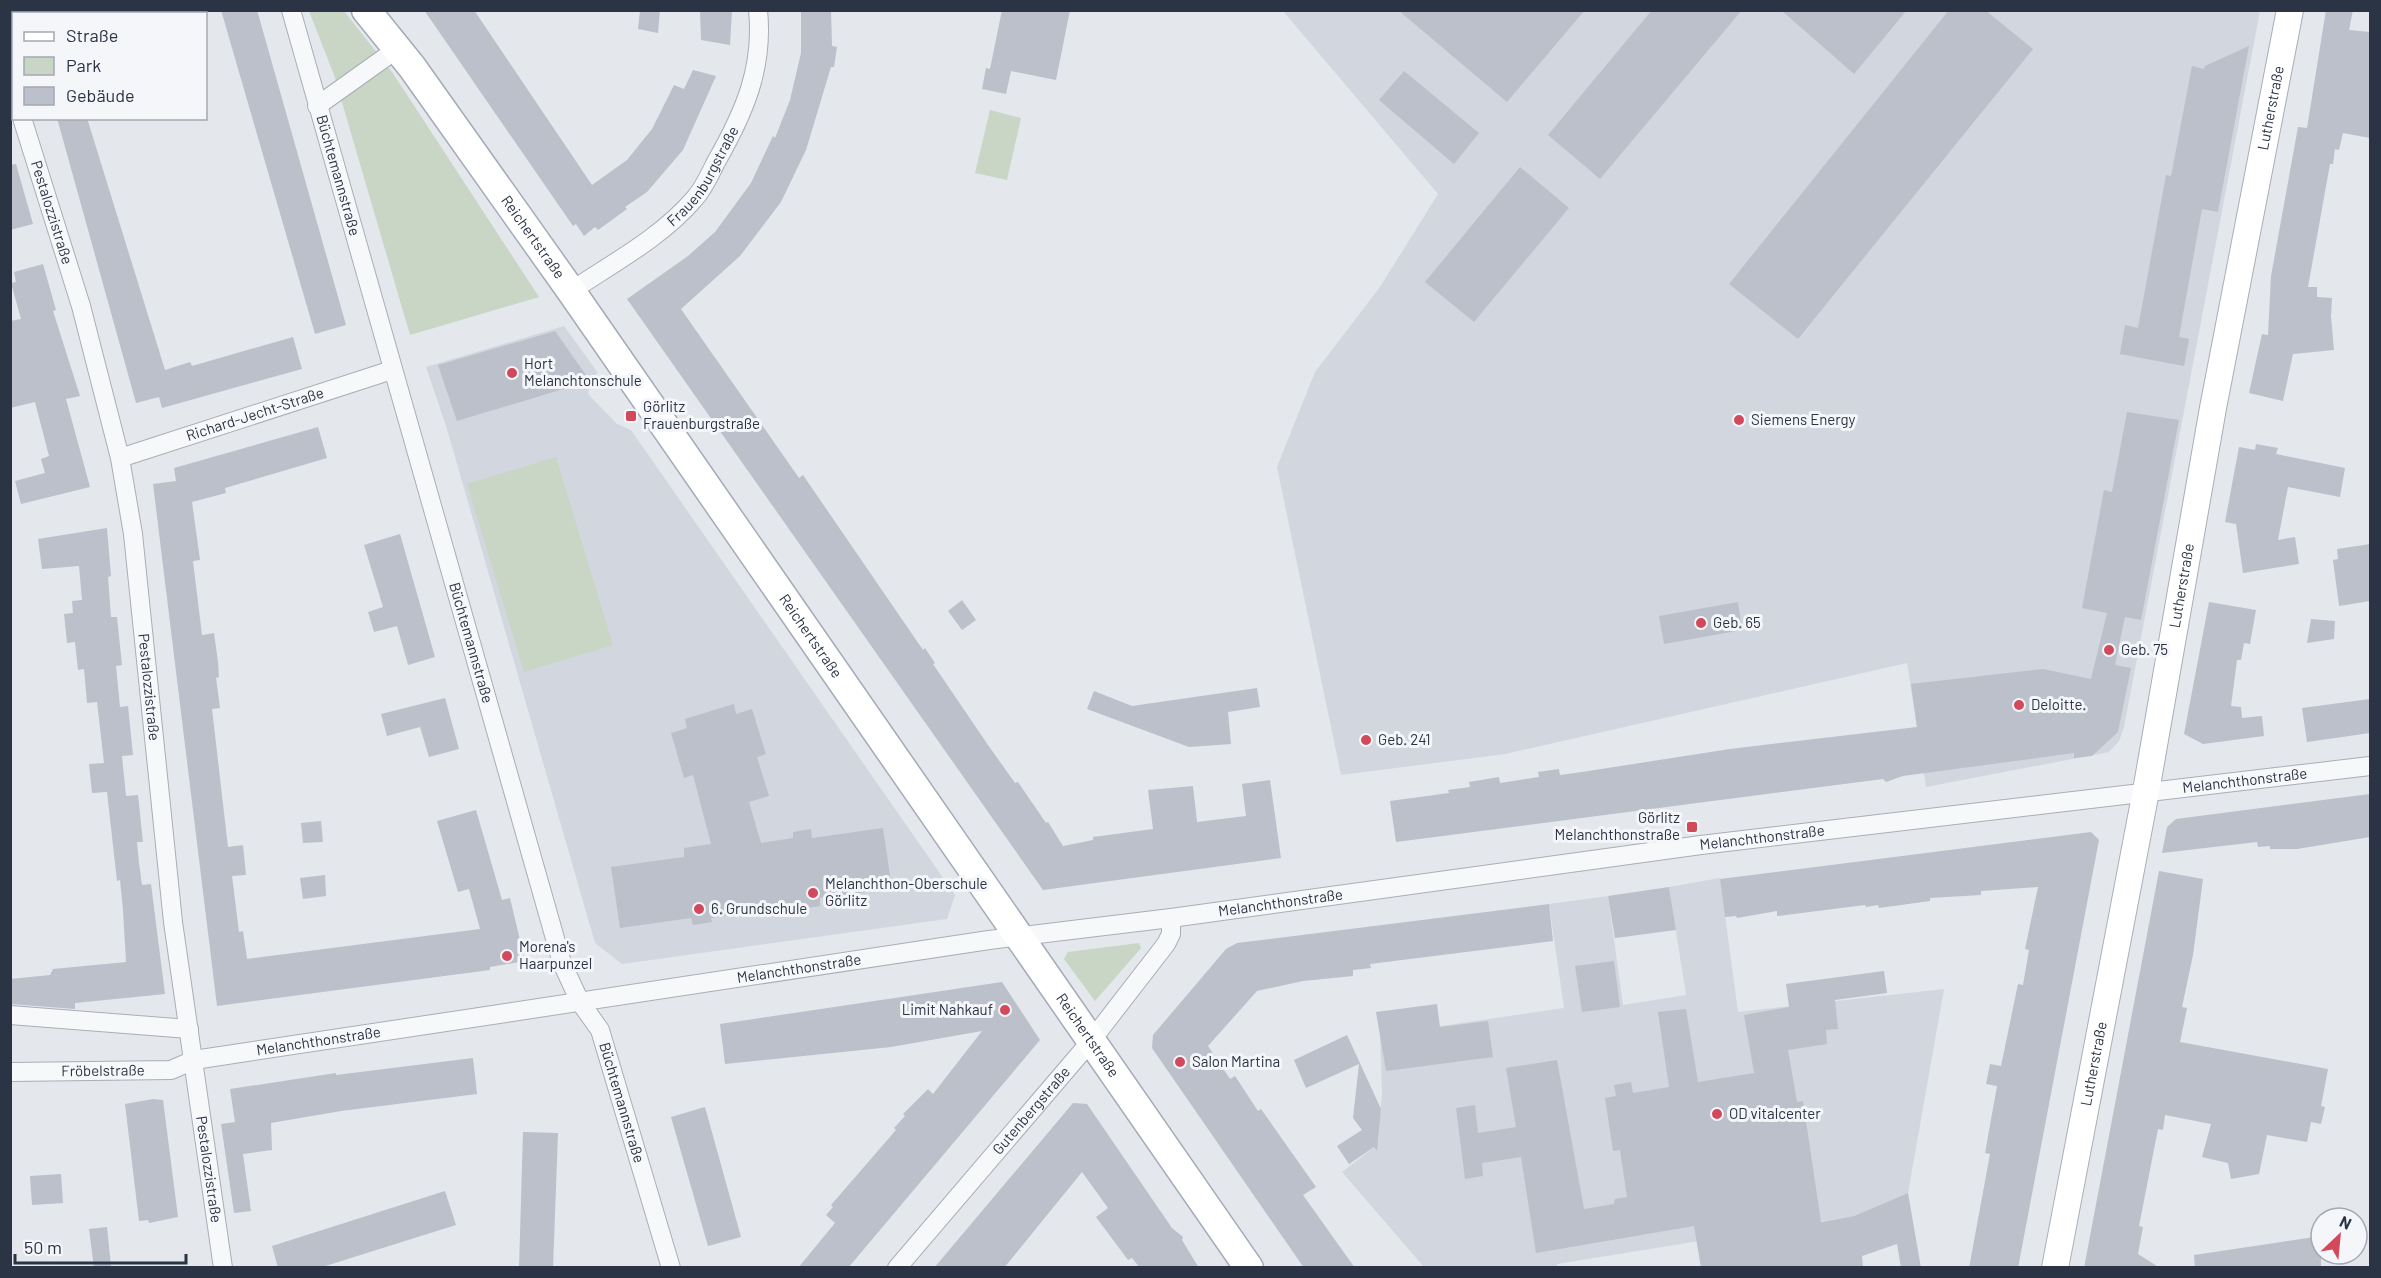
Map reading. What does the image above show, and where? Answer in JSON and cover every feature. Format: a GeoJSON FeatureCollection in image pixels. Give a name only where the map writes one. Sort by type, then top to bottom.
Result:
{"type":"FeatureCollection","features":[{"type":"Feature","properties":{"kind":"main road","name":"Reichertstraße"},"geometry":{"type":"LineString","coordinates":[[366,10],[397,49],[570,291],[1249,1268]]}},
{"type":"Feature","properties":{"kind":"street","name":"Büchtemannstraße"},"geometry":{"type":"LineString","coordinates":[[291,10],[554,937],[562,963],[580,1002],[600,1030],[671,1268]]}},
{"type":"Feature","properties":{"kind":"street","name":"Frauenburgstraße"},"geometry":{"type":"LineString","coordinates":[[570,291],[651,239],[696,197],[742,116],[755,75],[758,10]]}},
{"type":"Feature","properties":{"kind":"street","name":"Lutherstraße"},"geometry":{"type":"LineString","coordinates":[[2055,1268],[2146,791],[2213,408],[2290,10]]}},
{"type":"Feature","properties":{"kind":"street"},"geometry":{"type":"LineString","coordinates":[[317,106],[397,49]]}},
{"type":"Feature","properties":{"kind":"street","name":"Pestalozzistraße"},"geometry":{"type":"LineString","coordinates":[[23,120],[81,306],[120,458],[133,534],[173,922],[223,1268]]}},
{"type":"Feature","properties":{"kind":"street","name":"Richard-Jecht-Straße"},"geometry":{"type":"LineString","coordinates":[[120,458],[392,370]]}},
{"type":"Feature","properties":{"kind":"street","name":"Melanchthonstraße"},"geometry":{"type":"LineString","coordinates":[[194,1060],[1019,936],[1171,918],[1701,845],[2370,766]]}},
{"type":"Feature","properties":{"kind":"street","name":"Gutenbergstraße"},"geometry":{"type":"LineString","coordinates":[[897,1268],[1091,1041],[1166,944],[1171,934],[1171,918]]}},
{"type":"Feature","properties":{"kind":"street"},"geometry":{"type":"LineString","coordinates":[[10,1015],[189,1029]]}},
{"type":"Feature","properties":{"kind":"street","name":"Fröbelstraße"},"geometry":{"type":"LineString","coordinates":[[10,1072],[171,1070],[194,1060]]}},
{"type":"Feature","properties":{"kind":"shaded area","name":"Siemens Energy"},"geometry":{"type":"Polygon","coordinates":[[[1283,11],[2260,11],[2124,727],[2119,741],[2109,752],[1926,787],[1907,663],[1505,754],[1341,775],[1277,467],[1315,372],[1380,287],[1438,194],[1283,11]]]}},
{"type":"Feature","properties":{"kind":"shaded area"},"geometry":{"type":"Polygon","coordinates":[[[564,326],[598,373],[591,378],[588,394],[617,424],[631,430],[955,895],[947,919],[622,964],[595,943],[447,429],[426,367],[564,326]]]}},
{"type":"Feature","properties":{"kind":"shaded area"},"geometry":{"type":"Polygon","coordinates":[[[1720,878],[1738,1012],[1944,989],[1908,1193],[1854,1216],[1557,1264],[1557,1267],[1424,1267],[1342,1172],[1378,1144],[1382,1092],[1380,1035],[1564,1008],[1549,904],[1608,896],[1623,1005],[1686,995],[1669,887],[1720,878]]]}},
{"type":"Feature","properties":{"kind":"green space"},"geometry":{"type":"Polygon","coordinates":[[[309,11],[344,11],[392,72],[539,297],[410,335],[334,75],[309,11]]]}},
{"type":"Feature","properties":{"kind":"green space"},"geometry":{"type":"Polygon","coordinates":[[[990,110],[1021,118],[1007,180],[975,173],[990,110]]]}},
{"type":"Feature","properties":{"kind":"green space"},"geometry":{"type":"Polygon","coordinates":[[[556,457],[613,645],[524,672],[467,484],[556,457]]]}},
{"type":"Feature","properties":{"kind":"green space"},"geometry":{"type":"Polygon","coordinates":[[[1139,943],[1141,948],[1095,1001],[1064,959],[1068,952],[1139,943]]]}},
{"type":"Feature","properties":{"kind":"building"},"geometry":{"type":"Polygon","coordinates":[[[221,10],[257,10],[346,325],[315,334],[221,10]]]}},
{"type":"Feature","properties":{"kind":"building"},"geometry":{"type":"Polygon","coordinates":[[[424,10],[474,10],[592,185],[627,160],[652,129],[674,85],[684,89],[693,70],[716,76],[683,150],[647,192],[598,230],[595,227],[584,236],[576,224],[573,226],[424,10]]]}},
{"type":"Feature","properties":{"kind":"building"},"geometry":{"type":"Polygon","coordinates":[[[640,10],[660,10],[658,33],[638,29],[640,10]]]}},
{"type":"Feature","properties":{"kind":"building"},"geometry":{"type":"Polygon","coordinates":[[[700,10],[732,10],[730,45],[701,40],[700,10]]]}},
{"type":"Feature","properties":{"kind":"building"},"geometry":{"type":"Polygon","coordinates":[[[801,10],[831,10],[832,46],[837,47],[834,67],[831,67],[806,150],[781,202],[740,256],[681,309],[799,478],[803,475],[923,650],[925,648],[935,663],[933,664],[988,745],[1015,783],[1018,782],[1046,823],[1048,822],[1063,846],[1093,840],[1093,837],[1153,829],[1148,790],[1193,786],[1197,822],[1246,816],[1242,784],[1270,780],[1281,858],[1043,890],[627,299],[688,256],[715,232],[751,183],[773,136],[775,138],[790,100],[801,53],[801,10]]]}},
{"type":"Feature","properties":{"kind":"building"},"geometry":{"type":"Polygon","coordinates":[[[1002,10],[1070,10],[1056,80],[1011,71],[1006,94],[982,89],[986,68],[990,69],[1002,10]]]}},
{"type":"Feature","properties":{"kind":"building"},"geometry":{"type":"Polygon","coordinates":[[[1398,10],[1585,10],[1507,102],[1398,10]]]}},
{"type":"Feature","properties":{"kind":"building"},"geometry":{"type":"Polygon","coordinates":[[[1652,10],[1742,10],[1600,179],[1548,135],[1652,10]]]}},
{"type":"Feature","properties":{"kind":"building"},"geometry":{"type":"Polygon","coordinates":[[[1781,10],[1907,10],[1854,74],[1781,10]]]}},
{"type":"Feature","properties":{"kind":"building"},"geometry":{"type":"Polygon","coordinates":[[[1949,10],[1985,10],[2033,49],[1798,339],[1729,284],[1949,10]]]}},
{"type":"Feature","properties":{"kind":"building"},"geometry":{"type":"Polygon","coordinates":[[[2326,10],[2353,10],[2349,30],[2370,32],[2370,138],[2343,133],[2339,150],[2335,149],[2333,164],[2330,164],[2308,287],[2317,287],[2317,297],[2332,298],[2334,350],[2293,354],[2283,401],[2249,393],[2262,334],[2268,335],[2271,276],[2298,127],[2307,128],[2326,10]]]}},
{"type":"Feature","properties":{"kind":"building"},"geometry":{"type":"Polygon","coordinates":[[[2249,46],[2218,212],[2202,209],[2179,337],[2189,339],[2184,366],[2120,354],[2125,325],[2138,328],[2166,175],[2171,176],[2192,66],[2204,69],[2205,66],[2249,46]]]}},
{"type":"Feature","properties":{"kind":"building"},"geometry":{"type":"Polygon","coordinates":[[[1404,71],[1479,133],[1454,164],[1379,100],[1404,71]]]}},
{"type":"Feature","properties":{"kind":"building"},"geometry":{"type":"Polygon","coordinates":[[[58,120],[88,120],[165,370],[190,362],[192,366],[293,337],[302,369],[162,408],[159,397],[136,403],[58,120]]]}},
{"type":"Feature","properties":{"kind":"building"},"geometry":{"type":"Polygon","coordinates":[[[16,164],[33,224],[10,230],[10,165],[16,164]]]}},
{"type":"Feature","properties":{"kind":"building"},"geometry":{"type":"Polygon","coordinates":[[[1520,167],[1569,208],[1474,322],[1425,282],[1520,167]]]}},
{"type":"Feature","properties":{"kind":"building"},"geometry":{"type":"Polygon","coordinates":[[[43,264],[56,310],[53,311],[80,396],[66,399],[90,487],[21,504],[15,481],[45,473],[41,459],[49,456],[35,402],[10,408],[10,321],[21,319],[11,283],[16,282],[14,272],[43,264]]]}},
{"type":"Feature","properties":{"kind":"building","name":"Hort Melanchtonschule"},"geometry":{"type":"Polygon","coordinates":[[[555,331],[590,381],[457,421],[438,365],[555,331]]]}},
{"type":"Feature","properties":{"kind":"building"},"geometry":{"type":"Polygon","coordinates":[[[2127,412],[2179,420],[2141,620],[2125,617],[2115,665],[2131,668],[2118,732],[2092,756],[2074,758],[2074,753],[1903,776],[1886,782],[1883,779],[1396,842],[1390,801],[1449,793],[1448,790],[1470,787],[1469,782],[1499,777],[1500,783],[1539,777],[1538,772],[1559,769],[1560,775],[1730,749],[1917,727],[1911,684],[2043,669],[2091,679],[2107,613],[2082,608],[2104,490],[2112,492],[2127,412]]]}},
{"type":"Feature","properties":{"kind":"building"},"geometry":{"type":"Polygon","coordinates":[[[318,427],[327,458],[225,488],[226,493],[192,502],[200,560],[193,561],[202,635],[214,633],[218,662],[219,677],[216,678],[220,708],[212,709],[228,847],[243,845],[246,875],[232,876],[239,932],[243,931],[247,959],[480,929],[469,889],[458,892],[437,821],[476,810],[502,900],[510,898],[525,961],[490,967],[490,970],[217,1006],[153,484],[176,481],[174,468],[318,427]]]}},
{"type":"Feature","properties":{"kind":"building"},"geometry":{"type":"Polygon","coordinates":[[[2256,444],[2278,448],[2276,454],[2345,468],[2340,497],[2288,487],[2278,540],[2295,537],[2299,564],[2243,573],[2236,524],[2225,522],[2239,447],[2255,450],[2256,444]]]}},
{"type":"Feature","properties":{"kind":"building"},"geometry":{"type":"Polygon","coordinates":[[[107,528],[111,576],[108,577],[111,617],[117,617],[122,665],[116,666],[120,707],[128,706],[133,755],[122,756],[126,796],[138,795],[143,842],[137,842],[139,863],[142,885],[151,884],[165,994],[75,1003],[75,1009],[10,1004],[10,979],[50,975],[53,969],[126,962],[120,880],[117,881],[107,792],[92,793],[89,764],[104,763],[97,702],[87,703],[84,669],[78,670],[75,642],[67,643],[64,614],[73,613],[72,601],[82,600],[79,566],[42,569],[38,539],[107,528]]]}},
{"type":"Feature","properties":{"kind":"building"},"geometry":{"type":"Polygon","coordinates":[[[400,534],[435,657],[408,665],[397,626],[374,632],[368,612],[383,607],[364,545],[400,534]]]}},
{"type":"Feature","properties":{"kind":"building"},"geometry":{"type":"Polygon","coordinates":[[[2370,544],[2370,601],[2339,606],[2333,560],[2338,559],[2337,549],[2370,544]]]}},
{"type":"Feature","properties":{"kind":"building"},"geometry":{"type":"Polygon","coordinates":[[[962,600],[976,620],[962,630],[948,611],[962,600]]]}},
{"type":"Feature","properties":{"kind":"building","name":"Geb. 65"},"geometry":{"type":"Polygon","coordinates":[[[1738,602],[1742,630],[1664,644],[1659,616],[1738,602]]]}},
{"type":"Feature","properties":{"kind":"building"},"geometry":{"type":"Polygon","coordinates":[[[2209,602],[2256,610],[2250,644],[2244,643],[2241,660],[2237,660],[2231,706],[2241,707],[2242,718],[2262,716],[2264,736],[2203,744],[2184,734],[2209,602]]]}},
{"type":"Feature","properties":{"kind":"building"},"geometry":{"type":"Polygon","coordinates":[[[2311,619],[2335,621],[2334,639],[2307,643],[2311,619]]]}},
{"type":"Feature","properties":{"kind":"building"},"geometry":{"type":"Polygon","coordinates":[[[1257,688],[1260,707],[1228,712],[1231,744],[1189,747],[1087,709],[1094,691],[1132,706],[1257,688]]]}},
{"type":"Feature","properties":{"kind":"building"},"geometry":{"type":"Polygon","coordinates":[[[445,698],[459,749],[429,757],[420,727],[387,736],[381,714],[445,698]]]}},
{"type":"Feature","properties":{"kind":"building"},"geometry":{"type":"Polygon","coordinates":[[[2370,699],[2370,733],[2307,742],[2302,708],[2370,699]]]}},
{"type":"Feature","properties":{"kind":"building"},"geometry":{"type":"Polygon","coordinates":[[[734,704],[736,714],[752,709],[766,754],[757,757],[769,796],[749,802],[761,843],[793,838],[793,832],[811,829],[812,838],[883,828],[892,889],[820,898],[820,906],[801,909],[801,905],[711,918],[712,922],[693,925],[691,918],[620,928],[611,867],[684,857],[684,848],[711,844],[693,775],[684,778],[671,733],[687,728],[685,719],[734,704]]]}},
{"type":"Feature","properties":{"kind":"building"},"geometry":{"type":"Polygon","coordinates":[[[2370,794],[2370,837],[2297,849],[2258,847],[2257,842],[2162,853],[2167,827],[2176,819],[2370,794]]]}},
{"type":"Feature","properties":{"kind":"building"},"geometry":{"type":"Polygon","coordinates":[[[321,821],[323,842],[303,843],[301,823],[321,821]]]}},
{"type":"Feature","properties":{"kind":"building"},"geometry":{"type":"Polygon","coordinates":[[[2091,832],[2099,840],[2018,1268],[1969,1268],[1990,1154],[1985,1153],[1997,1086],[1986,1084],[1990,1064],[2001,1066],[2018,984],[2023,985],[2029,950],[2025,949],[2038,887],[1981,891],[1981,895],[1930,898],[1930,901],[1879,908],[1878,905],[1866,907],[1865,905],[1777,916],[1777,911],[1737,918],[1736,916],[1725,917],[1720,879],[2091,832]]]}},
{"type":"Feature","properties":{"kind":"building"},"geometry":{"type":"Polygon","coordinates":[[[2159,871],[2203,879],[2193,955],[2182,1007],[2187,1008],[2180,1042],[2328,1069],[2321,1106],[2325,1107],[2321,1124],[2311,1122],[2307,1142],[2267,1135],[2259,1174],[2231,1179],[2228,1163],[2202,1157],[2211,1124],[2165,1115],[2163,1130],[2158,1129],[2139,1226],[2143,1227],[2138,1254],[2160,1268],[2084,1268],[2159,871]]]}},
{"type":"Feature","properties":{"kind":"building"},"geometry":{"type":"Polygon","coordinates":[[[325,875],[326,896],[303,899],[300,878],[325,875]]]}},
{"type":"Feature","properties":{"kind":"building"},"geometry":{"type":"Polygon","coordinates":[[[1669,887],[1676,930],[1615,938],[1608,896],[1669,887]]]}},
{"type":"Feature","properties":{"kind":"building"},"geometry":{"type":"Polygon","coordinates":[[[1549,904],[1553,941],[1370,964],[1371,968],[1353,970],[1353,976],[1303,981],[1257,991],[1208,1046],[1230,1079],[1235,1076],[1258,1111],[1261,1109],[1316,1187],[1303,1195],[1355,1268],[1304,1268],[1152,1048],[1153,1035],[1226,949],[1237,943],[1549,904]]]}},
{"type":"Feature","properties":{"kind":"building"},"geometry":{"type":"Polygon","coordinates":[[[1614,961],[1620,1007],[1582,1012],[1575,966],[1614,961]]]}},
{"type":"Feature","properties":{"kind":"building"},"geometry":{"type":"Polygon","coordinates":[[[1884,971],[1887,993],[1835,1000],[1838,1029],[1826,1030],[1827,1044],[1788,1050],[1797,1102],[1803,1101],[1821,1222],[1854,1216],[1908,1193],[1921,1268],[1901,1268],[1897,1244],[1862,1256],[1863,1268],[1701,1268],[1694,1226],[1536,1253],[1521,1157],[1482,1163],[1483,1176],[1465,1179],[1456,1108],[1475,1105],[1478,1133],[1516,1127],[1506,1068],[1557,1060],[1584,1209],[1614,1204],[1615,1199],[1627,1197],[1620,1150],[1613,1151],[1605,1098],[1616,1096],[1614,1085],[1631,1082],[1633,1093],[1669,1087],[1658,1012],[1686,1009],[1698,1082],[1754,1073],[1744,1015],[1789,1007],[1786,984],[1884,971]]]}},
{"type":"Feature","properties":{"kind":"building"},"geometry":{"type":"Polygon","coordinates":[[[1002,982],[1040,1040],[848,1268],[798,1268],[835,1223],[826,1215],[833,1207],[831,1205],[896,1130],[894,1128],[905,1116],[903,1114],[928,1089],[933,1094],[982,1031],[891,1047],[725,1064],[720,1024],[1002,982]]]}},
{"type":"Feature","properties":{"kind":"building"},"geometry":{"type":"Polygon","coordinates":[[[1437,1004],[1440,1027],[1488,1021],[1493,1057],[1386,1071],[1376,1012],[1437,1004]]]}},
{"type":"Feature","properties":{"kind":"building"},"geometry":{"type":"Polygon","coordinates":[[[1347,1035],[1381,1109],[1377,1151],[1374,1147],[1349,1164],[1337,1146],[1362,1130],[1353,1118],[1359,1064],[1306,1088],[1294,1060],[1347,1035]]]}},
{"type":"Feature","properties":{"kind":"building"},"geometry":{"type":"Polygon","coordinates":[[[473,1058],[477,1094],[341,1111],[271,1123],[272,1150],[243,1154],[251,1211],[234,1213],[221,1124],[235,1122],[230,1089],[336,1073],[336,1075],[473,1058]]]}},
{"type":"Feature","properties":{"kind":"building"},"geometry":{"type":"Polygon","coordinates":[[[153,1099],[163,1100],[178,1217],[149,1223],[148,1220],[139,1221],[125,1104],[153,1099]]]}},
{"type":"Feature","properties":{"kind":"building"},"geometry":{"type":"Polygon","coordinates":[[[1073,1103],[1087,1104],[1172,1228],[1183,1237],[1182,1240],[1199,1268],[1140,1268],[1132,1258],[1128,1260],[1096,1217],[1108,1208],[1082,1172],[1004,1268],[934,1268],[1073,1103]]]}},
{"type":"Feature","properties":{"kind":"building"},"geometry":{"type":"Polygon","coordinates":[[[705,1107],[741,1237],[708,1246],[671,1117],[705,1107]]]}},
{"type":"Feature","properties":{"kind":"building"},"geometry":{"type":"Polygon","coordinates":[[[523,1132],[558,1133],[553,1268],[519,1268],[523,1132]]]}},
{"type":"Feature","properties":{"kind":"building"},"geometry":{"type":"Polygon","coordinates":[[[61,1174],[63,1203],[32,1205],[30,1176],[61,1174]]]}},
{"type":"Feature","properties":{"kind":"building"},"geometry":{"type":"Polygon","coordinates":[[[445,1191],[456,1225],[319,1268],[278,1268],[272,1246],[445,1191]]]}},
{"type":"Feature","properties":{"kind":"building"},"geometry":{"type":"Polygon","coordinates":[[[107,1227],[111,1266],[94,1268],[89,1229],[107,1227]]]}},
{"type":"Feature","properties":{"kind":"building"},"geometry":{"type":"Polygon","coordinates":[[[2309,1238],[2309,1266],[2321,1266],[2321,1268],[2195,1268],[2194,1255],[2309,1238]]]}},
{"type":"Feature","properties":{"kind":"place","name":"Hort Melanchtonschule"},"geometry":{"type":"Point","coordinates":[512,373]}},
{"type":"Feature","properties":{"kind":"place","name":"Görlitz Frauenburgstraße"},"geometry":{"type":"Point","coordinates":[631,416]}},
{"type":"Feature","properties":{"kind":"place","name":"Siemens Energy"},"geometry":{"type":"Point","coordinates":[1739,420]}},
{"type":"Feature","properties":{"kind":"place","name":"Geb. 65"},"geometry":{"type":"Point","coordinates":[1701,623]}},
{"type":"Feature","properties":{"kind":"place","name":"Geb. 75"},"geometry":{"type":"Point","coordinates":[2109,650]}},
{"type":"Feature","properties":{"kind":"place","name":"Deloitte."},"geometry":{"type":"Point","coordinates":[2019,705]}},
{"type":"Feature","properties":{"kind":"place","name":"Geb. 241"},"geometry":{"type":"Point","coordinates":[1366,740]}},
{"type":"Feature","properties":{"kind":"place","name":"Görlitz Melanchthonstraße"},"geometry":{"type":"Point","coordinates":[1692,827]}},
{"type":"Feature","properties":{"kind":"place","name":"Melanchthon-Oberschule Görlitz"},"geometry":{"type":"Point","coordinates":[813,893]}},
{"type":"Feature","properties":{"kind":"place","name":"6. Grundschule"},"geometry":{"type":"Point","coordinates":[699,909]}},
{"type":"Feature","properties":{"kind":"place","name":"Morena's Haarpunzel"},"geometry":{"type":"Point","coordinates":[507,956]}},
{"type":"Feature","properties":{"kind":"place","name":"Limit Nahkauf"},"geometry":{"type":"Point","coordinates":[1005,1010]}},
{"type":"Feature","properties":{"kind":"place","name":"Salon Martina"},"geometry":{"type":"Point","coordinates":[1180,1062]}},
{"type":"Feature","properties":{"kind":"place","name":"OD vitalcenter"},"geometry":{"type":"Point","coordinates":[1717,1114]}}]}
